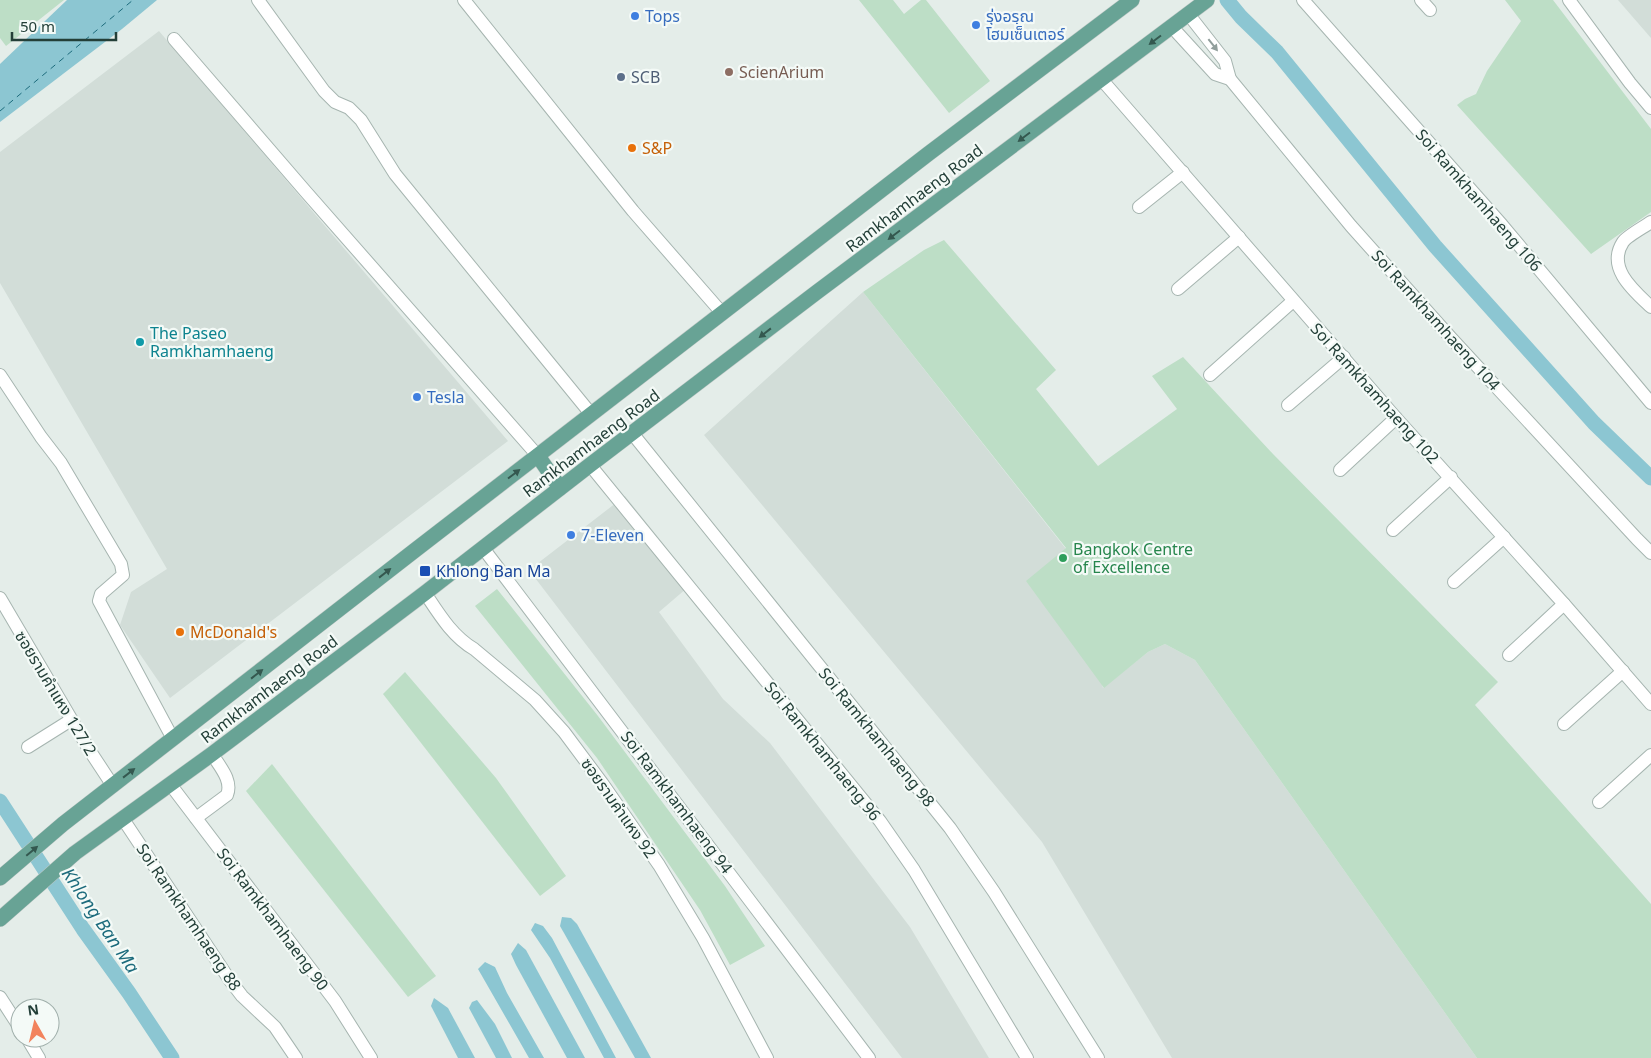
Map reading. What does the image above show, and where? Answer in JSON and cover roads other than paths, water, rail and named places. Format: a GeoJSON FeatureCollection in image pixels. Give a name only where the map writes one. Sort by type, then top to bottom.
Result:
{"type":"FeatureCollection","features":[{"type":"Feature","properties":{"kind":"main road","name":"Ramkhamhaeng Road"},"geometry":{"type":"LineString","coordinates":[[0,878],[63,824],[591,414],[928,154],[1132,0]]}},
{"type":"Feature","properties":{"kind":"main road","name":"Ramkhamhaeng Road"},"geometry":{"type":"LineString","coordinates":[[0,920],[75,853],[212,754],[818,292],[1207,0]]}},
{"type":"Feature","properties":{"kind":"main road"},"geometry":{"type":"LineString","coordinates":[[538,456],[560,488]]}},
{"type":"Feature","properties":{"kind":"street"},"geometry":{"type":"LineString","coordinates":[[258,0],[324,91],[335,102],[349,108],[361,120],[395,174],[591,414]]}},
{"type":"Feature","properties":{"kind":"street"},"geometry":{"type":"LineString","coordinates":[[464,0],[633,211],[722,313]]}},
{"type":"Feature","properties":{"kind":"street","name":"Soi Ramkhamhaeng 106"},"geometry":{"type":"LineString","coordinates":[[1303,0],[1502,225],[1651,403]]}},
{"type":"Feature","properties":{"kind":"street"},"geometry":{"type":"LineString","coordinates":[[1421,0],[1430,10]]}},
{"type":"Feature","properties":{"kind":"street"},"geometry":{"type":"LineString","coordinates":[[1569,0],[1630,83],[1651,108]]}},
{"type":"Feature","properties":{"kind":"street","name":"Soi Ramkhamhaeng 104"},"geometry":{"type":"LineString","coordinates":[[1189,15],[1225,61],[1230,79],[1363,240],[1451,338],[1651,553]]}},
{"type":"Feature","properties":{"kind":"street","name":"Soi Ramkhamhaeng 104"},"geometry":{"type":"LineString","coordinates":[[1172,27],[1215,74],[1230,79]]}},
{"type":"Feature","properties":{"kind":"street"},"geometry":{"type":"LineString","coordinates":[[174,39],[538,456]]}},
{"type":"Feature","properties":{"kind":"street","name":"Soi Ramkhamhaeng 102"},"geometry":{"type":"LineString","coordinates":[[1102,80],[1396,418],[1451,477],[1651,704]]}},
{"type":"Feature","properties":{"kind":"street"},"geometry":{"type":"LineString","coordinates":[[1139,207],[1183,172]]}},
{"type":"Feature","properties":{"kind":"street"},"geometry":{"type":"LineString","coordinates":[[1651,222],[1623,241],[1617,255],[1626,284],[1651,307]]}},
{"type":"Feature","properties":{"kind":"street"},"geometry":{"type":"LineString","coordinates":[[1178,289],[1239,237]]}},
{"type":"Feature","properties":{"kind":"street"},"geometry":{"type":"LineString","coordinates":[[1210,374],[1294,301]]}},
{"type":"Feature","properties":{"kind":"street"},"geometry":{"type":"LineString","coordinates":[[1288,404],[1344,357]]}},
{"type":"Feature","properties":{"kind":"street"},"geometry":{"type":"LineString","coordinates":[[0,375],[41,437],[61,463],[121,564],[123,574],[101,594],[99,601],[173,739]]}},
{"type":"Feature","properties":{"kind":"street"},"geometry":{"type":"LineString","coordinates":[[1340,470],[1396,418]]}},
{"type":"Feature","properties":{"kind":"street","name":"Soi Ramkhamhaeng 98"},"geometry":{"type":"LineString","coordinates":[[632,433],[950,828],[994,892],[1098,1058]]}},
{"type":"Feature","properties":{"kind":"street","name":"Soi Ramkhamhaeng 96"},"geometry":{"type":"LineString","coordinates":[[590,465],[880,821],[914,870],[1027,1058]]}},
{"type":"Feature","properties":{"kind":"street"},"geometry":{"type":"LineString","coordinates":[[1393,530],[1451,477]]}},
{"type":"Feature","properties":{"kind":"street"},"geometry":{"type":"LineString","coordinates":[[1454,582],[1504,537]]}},
{"type":"Feature","properties":{"kind":"street","name":"Soi Ramkhamhaeng 94"},"geometry":{"type":"LineString","coordinates":[[483,548],[869,1058]]}},
{"type":"Feature","properties":{"kind":"street","name":"ซอยรามคําแหง 92"},"geometry":{"type":"LineString","coordinates":[[425,593],[448,628],[535,700],[564,732],[602,783],[659,865],[703,938],[767,1058]]}},
{"type":"Feature","properties":{"kind":"street","name":"ซอยรามคำแหง 127/2"},"geometry":{"type":"LineString","coordinates":[[0,598],[71,720],[113,786]]}},
{"type":"Feature","properties":{"kind":"street"},"geometry":{"type":"LineString","coordinates":[[1509,655],[1564,604]]}},
{"type":"Feature","properties":{"kind":"street"},"geometry":{"type":"LineString","coordinates":[[1564,724],[1623,671]]}},
{"type":"Feature","properties":{"kind":"street"},"geometry":{"type":"LineString","coordinates":[[28,747],[71,720]]}},
{"type":"Feature","properties":{"kind":"street"},"geometry":{"type":"LineString","coordinates":[[196,818],[227,795],[230,789],[230,783],[212,754]]}},
{"type":"Feature","properties":{"kind":"street"},"geometry":{"type":"LineString","coordinates":[[1599,802],[1651,755]]}},
{"type":"Feature","properties":{"kind":"street","name":"Soi Ramkhamhaeng 90"},"geometry":{"type":"LineString","coordinates":[[170,784],[335,1001],[371,1058]]}},
{"type":"Feature","properties":{"kind":"street","name":"Soi Ramkhamhaeng 88"},"geometry":{"type":"LineString","coordinates":[[123,818],[229,979],[242,996],[275,1027],[296,1058]]}},
{"type":"Feature","properties":{"kind":"street"},"geometry":{"type":"LineString","coordinates":[[0,997],[10,1012]]}},
{"type":"Feature","properties":{"kind":"water"},"geometry":{"type":"Polygon","coordinates":[[[67,0],[157,0],[0,122],[0,64],[67,0]]]}},
{"type":"Feature","properties":{"kind":"water"},"geometry":{"type":"Polygon","coordinates":[[[562,917],[571,918],[577,924],[651,1058],[635,1058],[560,926],[562,917]]]}},
{"type":"Feature","properties":{"kind":"water"},"geometry":{"type":"Polygon","coordinates":[[[535,923],[543,926],[552,938],[616,1058],[604,1058],[550,958],[531,930],[535,923]]]}},
{"type":"Feature","properties":{"kind":"water"},"geometry":{"type":"Polygon","coordinates":[[[518,943],[526,950],[585,1058],[567,1058],[511,954],[518,943]]]}},
{"type":"Feature","properties":{"kind":"water"},"geometry":{"type":"Polygon","coordinates":[[[485,962],[495,967],[507,993],[544,1058],[529,1058],[478,969],[485,962]]]}},
{"type":"Feature","properties":{"kind":"water"},"geometry":{"type":"Polygon","coordinates":[[[434,998],[448,1008],[475,1058],[458,1058],[431,1006],[434,998]]]}},
{"type":"Feature","properties":{"kind":"water"},"geometry":{"type":"Polygon","coordinates":[[[477,1000],[495,1024],[512,1058],[496,1058],[469,1008],[472,1002],[477,1000]]]}},
{"type":"Feature","properties":{"kind":"waterway"},"geometry":{"type":"LineString","coordinates":[[1227,0],[1241,17],[1277,52],[1435,246],[1594,423],[1651,478]]}},
{"type":"Feature","properties":{"kind":"waterway","name":"Khlong Ban Ma"},"geometry":{"type":"LineString","coordinates":[[0,801],[83,929],[129,993],[172,1058]]}},
{"type":"Feature","properties":{"kind":"place","name":"Tops"},"geometry":{"type":"Point","coordinates":[635,16]}},
{"type":"Feature","properties":{"kind":"place","name":"รุ่งอรุณ โฮมเซ็นเตอร์"},"geometry":{"type":"Point","coordinates":[976,25]}},
{"type":"Feature","properties":{"kind":"place","name":"ScienArium"},"geometry":{"type":"Point","coordinates":[729,72]}},
{"type":"Feature","properties":{"kind":"place","name":"SCB"},"geometry":{"type":"Point","coordinates":[621,77]}},
{"type":"Feature","properties":{"kind":"place","name":"S&P"},"geometry":{"type":"Point","coordinates":[632,148]}},
{"type":"Feature","properties":{"kind":"place","name":"The Paseo Ramkhamhaeng"},"geometry":{"type":"Point","coordinates":[140,342]}},
{"type":"Feature","properties":{"kind":"place","name":"Tesla"},"geometry":{"type":"Point","coordinates":[417,397]}},
{"type":"Feature","properties":{"kind":"place","name":"7-Eleven"},"geometry":{"type":"Point","coordinates":[571,535]}},
{"type":"Feature","properties":{"kind":"place","name":"Bangkok Centre of Excellence"},"geometry":{"type":"Point","coordinates":[1063,558]}},
{"type":"Feature","properties":{"kind":"place","name":"Khlong Ban Ma"},"geometry":{"type":"Point","coordinates":[425,571]}},
{"type":"Feature","properties":{"kind":"place","name":"McDonald's"},"geometry":{"type":"Point","coordinates":[180,632]}}]}
